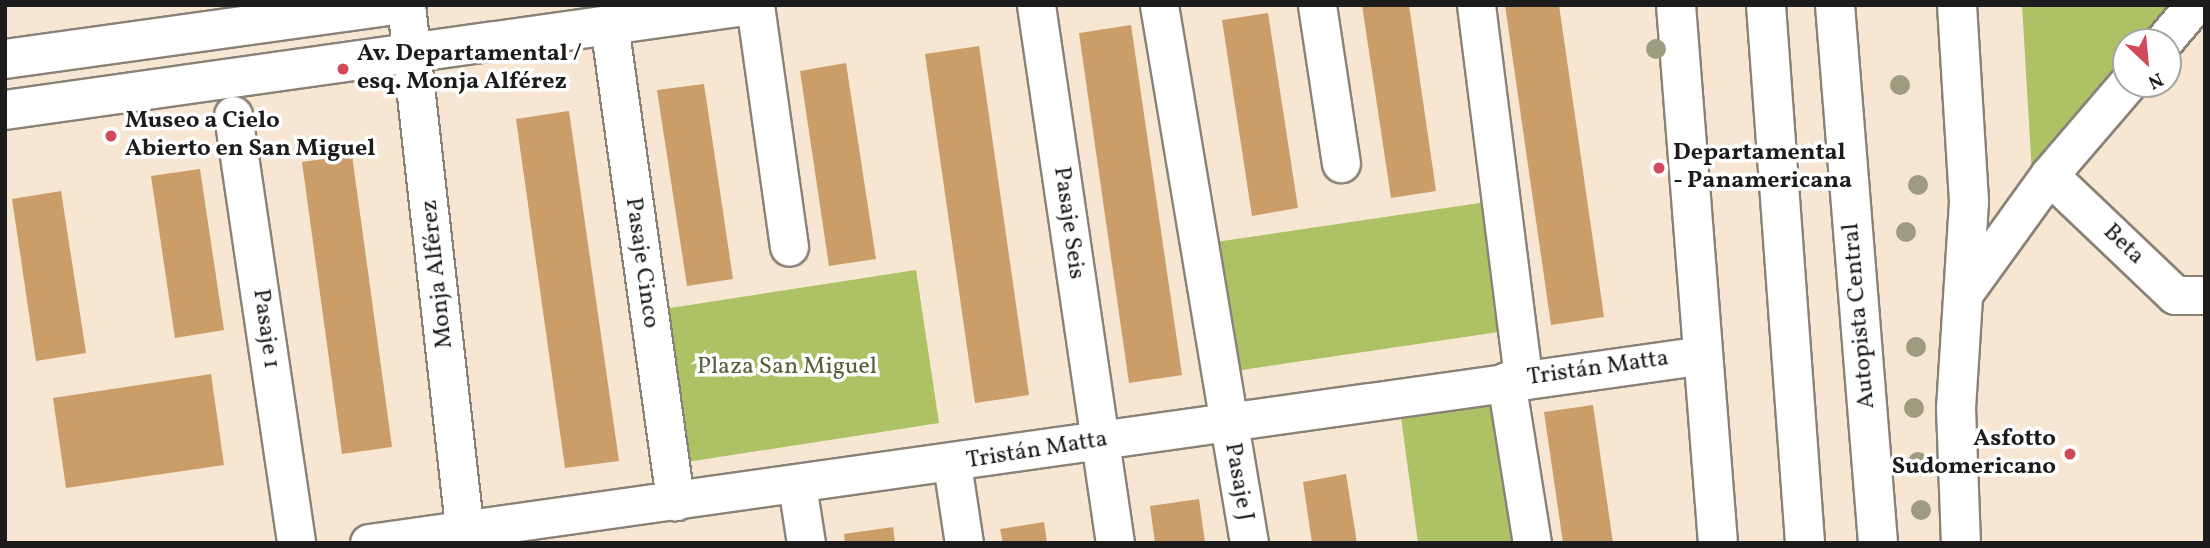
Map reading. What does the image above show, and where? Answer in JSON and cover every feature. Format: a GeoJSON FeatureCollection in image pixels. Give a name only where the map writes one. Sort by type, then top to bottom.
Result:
{"type":"FeatureCollection","features":[{"type":"Feature","properties":{"kind":"main road"},"geometry":{"type":"LineString","coordinates":[[5,59],[275,13],[393,5]]}},
{"type":"Feature","properties":{"kind":"main road"},"geometry":{"type":"LineString","coordinates":[[5,110],[753,5]]}},
{"type":"Feature","properties":{"kind":"main road"},"geometry":{"type":"LineString","coordinates":[[1676,5],[1718,543]]}},
{"type":"Feature","properties":{"kind":"main road"},"geometry":{"type":"LineString","coordinates":[[1766,5],[1805,543]]}},
{"type":"Feature","properties":{"kind":"main road","name":"Autopista Central"},"geometry":{"type":"LineString","coordinates":[[1835,5],[1878,543]]}},
{"type":"Feature","properties":{"kind":"main road"},"geometry":{"type":"LineString","coordinates":[[1957,5],[1969,202],[1956,408],[1961,543]]}},
{"type":"Feature","properties":{"kind":"street","name":"Monja Alférez"},"geometry":{"type":"LineString","coordinates":[[406,5],[414,52],[465,536]]}},
{"type":"Feature","properties":{"kind":"street"},"geometry":{"type":"LineString","coordinates":[[753,5],[789,247]]}},
{"type":"Feature","properties":{"kind":"street","name":"Pasaje Seis"},"geometry":{"type":"LineString","coordinates":[[1037,5],[1115,543]]}},
{"type":"Feature","properties":{"kind":"street","name":"Pasaje J"},"geometry":{"type":"LineString","coordinates":[[1159,5],[1249,543]]}},
{"type":"Feature","properties":{"kind":"street"},"geometry":{"type":"LineString","coordinates":[[1317,5],[1341,163]]}},
{"type":"Feature","properties":{"kind":"street"},"geometry":{"type":"LineString","coordinates":[[1476,5],[1532,543]]}},
{"type":"Feature","properties":{"kind":"street"},"geometry":{"type":"LineString","coordinates":[[2175,28],[2194,5]]}},
{"type":"Feature","properties":{"kind":"street","name":"Pasaje Cinco"},"geometry":{"type":"LineString","coordinates":[[609,24],[674,501]]}},
{"type":"Feature","properties":{"kind":"street"},"geometry":{"type":"LineString","coordinates":[[1964,293],[2049,175],[2115,98]]}},
{"type":"Feature","properties":{"kind":"street","name":"Pasaje 1"},"geometry":{"type":"LineString","coordinates":[[233,115],[296,543]]}},
{"type":"Feature","properties":{"kind":"street","name":"Beta"},"geometry":{"type":"LineString","coordinates":[[2049,175],[2175,295],[2205,295]]}},
{"type":"Feature","properties":{"kind":"street","name":"Tristán Matta"},"geometry":{"type":"LineString","coordinates":[[369,543],[465,536],[674,501],[952,464],[1227,421],[1703,355]]}},
{"type":"Feature","properties":{"kind":"street"},"geometry":{"type":"LineString","coordinates":[[952,464],[964,543]]}},
{"type":"Feature","properties":{"kind":"street"},"geometry":{"type":"LineString","coordinates":[[797,485],[806,543]]}},
{"type":"Feature","properties":{"kind":"green space"},"geometry":{"type":"Polygon","coordinates":[[[2022,5],[2178,5],[2158,28],[2112,28],[2112,81],[2032,174],[2022,5]]]}},
{"type":"Feature","properties":{"kind":"green space"},"geometry":{"type":"Polygon","coordinates":[[[1500,200],[1519,329],[1235,371],[1216,242],[1500,200]]]}},
{"type":"Feature","properties":{"kind":"green space","name":"Plaza San Miguel"},"geometry":{"type":"Polygon","coordinates":[[[916,270],[939,423],[687,462],[664,309],[916,270]]]}},
{"type":"Feature","properties":{"kind":"green space"},"geometry":{"type":"Polygon","coordinates":[[[1495,397],[1514,543],[1418,543],[1400,410],[1495,397]]]}},
{"type":"Feature","properties":{"kind":"building"},"geometry":{"type":"Polygon","coordinates":[[[1362,5],[1409,5],[1436,191],[1391,198],[1362,5]]]}},
{"type":"Feature","properties":{"kind":"building"},"geometry":{"type":"Polygon","coordinates":[[[1505,5],[1559,5],[1604,317],[1551,325],[1505,5]]]}},
{"type":"Feature","properties":{"kind":"building"},"geometry":{"type":"Polygon","coordinates":[[[1268,13],[1298,208],[1252,216],[1222,20],[1268,13]]]}},
{"type":"Feature","properties":{"kind":"building"},"geometry":{"type":"Polygon","coordinates":[[[1131,25],[1182,375],[1129,383],[1079,33],[1131,25]]]}},
{"type":"Feature","properties":{"kind":"building"},"geometry":{"type":"Polygon","coordinates":[[[979,46],[1029,395],[975,403],[925,54],[979,46]]]}},
{"type":"Feature","properties":{"kind":"building"},"geometry":{"type":"Polygon","coordinates":[[[846,63],[876,259],[829,266],[800,71],[846,63]]]}},
{"type":"Feature","properties":{"kind":"building"},"geometry":{"type":"Polygon","coordinates":[[[704,84],[733,279],[687,286],[657,90],[704,84]]]}},
{"type":"Feature","properties":{"kind":"building"},"geometry":{"type":"Polygon","coordinates":[[[569,111],[619,461],[565,468],[516,119],[569,111]]]}},
{"type":"Feature","properties":{"kind":"building"},"geometry":{"type":"Polygon","coordinates":[[[352,155],[392,447],[342,454],[302,162],[352,155]]]}},
{"type":"Feature","properties":{"kind":"building"},"geometry":{"type":"Polygon","coordinates":[[[200,169],[224,330],[175,338],[151,176],[200,169]]]}},
{"type":"Feature","properties":{"kind":"building"},"geometry":{"type":"Polygon","coordinates":[[[61,191],[86,353],[36,361],[12,199],[61,191]]]}},
{"type":"Feature","properties":{"kind":"building"},"geometry":{"type":"Polygon","coordinates":[[[211,374],[224,465],[66,488],[53,398],[211,374]]]}},
{"type":"Feature","properties":{"kind":"building"},"geometry":{"type":"Polygon","coordinates":[[[1593,405],[1613,543],[1563,543],[1544,412],[1593,405]]]}},
{"type":"Feature","properties":{"kind":"building"},"geometry":{"type":"Polygon","coordinates":[[[1346,474],[1357,543],[1312,543],[1303,482],[1346,474]]]}},
{"type":"Feature","properties":{"kind":"building"},"geometry":{"type":"Polygon","coordinates":[[[1199,499],[1205,543],[1155,543],[1150,506],[1199,499]]]}},
{"type":"Feature","properties":{"kind":"building"},"geometry":{"type":"Polygon","coordinates":[[[1044,522],[1047,543],[1003,543],[1000,529],[1044,522]]]}},
{"type":"Feature","properties":{"kind":"building"},"geometry":{"type":"Polygon","coordinates":[[[893,527],[895,543],[845,543],[844,534],[893,527]]]}},
{"type":"Feature","properties":{"kind":"place","name":"Av. Departamental / esq. Monja Alférez"},"geometry":{"type":"Point","coordinates":[343,69]}},
{"type":"Feature","properties":{"kind":"place","name":"Museo a Cielo Abierto en San Miguel"},"geometry":{"type":"Point","coordinates":[111,136]}},
{"type":"Feature","properties":{"kind":"place","name":"Departamental - Panamericana"},"geometry":{"type":"Point","coordinates":[1659,168]}},
{"type":"Feature","properties":{"kind":"place","name":"Asfotto Sudomericano"},"geometry":{"type":"Point","coordinates":[2070,454]}}]}
